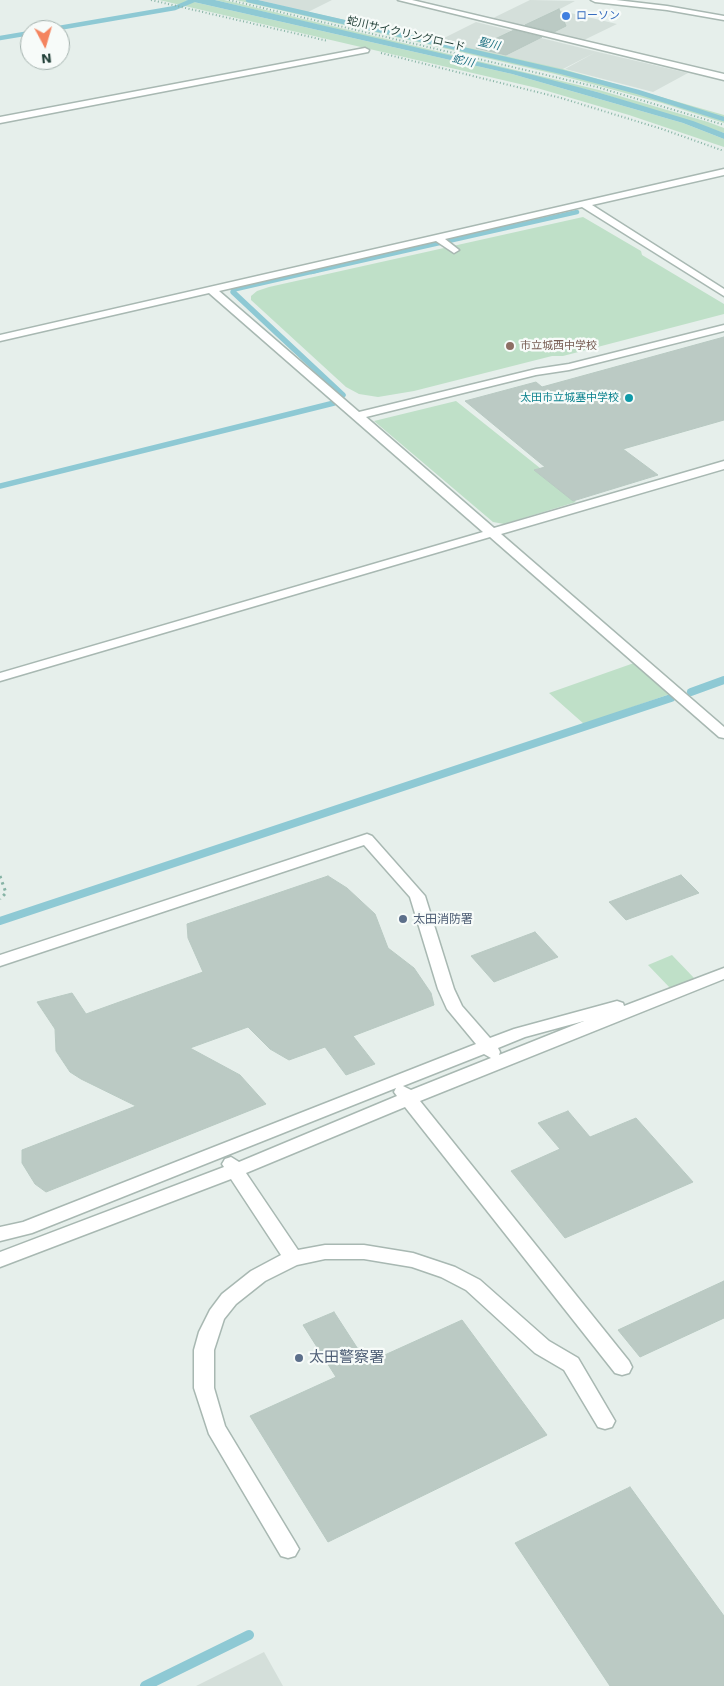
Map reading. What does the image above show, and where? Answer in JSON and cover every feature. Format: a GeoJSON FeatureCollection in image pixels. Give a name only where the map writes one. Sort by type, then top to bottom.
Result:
{"type":"FeatureCollection","features":[{"type":"Feature","properties":{"kind":"street"},"geometry":{"type":"LineString","coordinates":[[402,0],[724,78]]}},
{"type":"Feature","properties":{"kind":"street"},"geometry":{"type":"LineString","coordinates":[[595,0],[667,8],[724,18]]}},
{"type":"Feature","properties":{"kind":"street"},"geometry":{"type":"LineString","coordinates":[[667,8],[673,0]]}},
{"type":"Feature","properties":{"kind":"street"},"geometry":{"type":"LineString","coordinates":[[0,120],[365,50]]}},
{"type":"Feature","properties":{"kind":"street"},"geometry":{"type":"LineString","coordinates":[[0,338],[212,290],[445,243],[584,205],[724,172]]}},
{"type":"Feature","properties":{"kind":"street"},"geometry":{"type":"LineString","coordinates":[[584,205],[724,293]]}},
{"type":"Feature","properties":{"kind":"street"},"geometry":{"type":"LineString","coordinates":[[212,290],[724,734]]}},
{"type":"Feature","properties":{"kind":"street"},"geometry":{"type":"LineString","coordinates":[[357,416],[536,372],[569,367],[724,328]]}},
{"type":"Feature","properties":{"kind":"street"},"geometry":{"type":"LineString","coordinates":[[0,677],[724,465]]}},
{"type":"Feature","properties":{"kind":"street"},"geometry":{"type":"LineString","coordinates":[[0,961],[367,839],[417,896],[446,989],[455,1009],[500,1061]]}},
{"type":"Feature","properties":{"kind":"street"},"geometry":{"type":"LineString","coordinates":[[0,1260],[236,1170],[408,1098],[724,973]]}},
{"type":"Feature","properties":{"kind":"street"},"geometry":{"type":"LineString","coordinates":[[0,1234],[26,1228],[223,1152],[520,1033],[670,995]]}},
{"type":"Feature","properties":{"kind":"street"},"geometry":{"type":"LineString","coordinates":[[396,1083],[622,1367]]}},
{"type":"Feature","properties":{"kind":"street"},"geometry":{"type":"LineString","coordinates":[[223,1152],[293,1258]]}},
{"type":"Feature","properties":{"kind":"street"},"geometry":{"type":"LineString","coordinates":[[288,1549],[216,1428],[204,1388],[204,1350],[209,1332],[217,1315],[229,1299],[258,1276],[293,1258],[325,1252],[364,1252],[413,1260],[448,1272],[473,1285],[542,1347],[572,1364],[605,1421]]}},
{"type":"Feature","properties":{"kind":"path"},"geometry":{"type":"LineString","coordinates":[[151,0],[328,41]]}},
{"type":"Feature","properties":{"kind":"path","name":"蛇川サイクリングロード"},"geometry":{"type":"LineString","coordinates":[[229,0],[597,87],[675,109],[724,126]]}},
{"type":"Feature","properties":{"kind":"path"},"geometry":{"type":"LineString","coordinates":[[365,50],[498,81],[561,98],[662,129],[724,151]]}},
{"type":"Feature","properties":{"kind":"path"},"geometry":{"type":"LineString","coordinates":[[0,876],[6,893],[0,899]]}},
{"type":"Feature","properties":{"kind":"shaded area"},"geometry":{"type":"Polygon","coordinates":[[[258,0],[332,0],[308,12],[258,0]]]}},
{"type":"Feature","properties":{"kind":"shaded area","name":"ローソン"},"geometry":{"type":"Polygon","coordinates":[[[530,0],[575,1],[558,10],[617,24],[582,41],[491,19],[530,0]]]}},
{"type":"Feature","properties":{"kind":"shaded area"},"geometry":{"type":"Polygon","coordinates":[[[476,22],[688,73],[653,92],[565,69],[596,52],[561,70],[438,41],[476,22]]]}},
{"type":"Feature","properties":{"kind":"shaded area"},"geometry":{"type":"Polygon","coordinates":[[[264,1652],[283,1686],[196,1686],[264,1652]]]}},
{"type":"Feature","properties":{"kind":"green space"},"geometry":{"type":"Polygon","coordinates":[[[159,0],[185,0],[512,74],[683,123],[724,139],[724,147],[629,115],[537,88],[159,0]]]}},
{"type":"Feature","properties":{"kind":"green space"},"geometry":{"type":"Polygon","coordinates":[[[215,0],[224,0],[599,90],[708,122],[724,128],[724,133],[597,92],[215,0]]]}},
{"type":"Feature","properties":{"kind":"green space"},"geometry":{"type":"Polygon","coordinates":[[[236,0],[256,0],[563,69],[724,115],[724,123],[662,103],[555,74],[236,0]]]}},
{"type":"Feature","properties":{"kind":"green space"},"geometry":{"type":"Polygon","coordinates":[[[583,217],[641,251],[642,255],[724,304],[724,314],[563,356],[552,356],[414,391],[378,397],[359,394],[346,387],[251,300],[251,296],[257,291],[269,287],[583,217]]]}},
{"type":"Feature","properties":{"kind":"green space"},"geometry":{"type":"Polygon","coordinates":[[[456,401],[540,468],[535,470],[576,502],[504,524],[493,522],[374,421],[456,401]]]}},
{"type":"Feature","properties":{"kind":"green space"},"geometry":{"type":"Polygon","coordinates":[[[634,663],[670,694],[584,724],[549,693],[634,663]]]}},
{"type":"Feature","properties":{"kind":"green space"},"geometry":{"type":"Polygon","coordinates":[[[672,955],[695,979],[671,989],[648,965],[672,955]]]}},
{"type":"Feature","properties":{"kind":"water","name":"蛇川"},"geometry":{"type":"Polygon","coordinates":[[[185,0],[215,0],[533,75],[693,121],[724,133],[724,139],[683,123],[512,74],[185,0]]]}},
{"type":"Feature","properties":{"kind":"building"},"geometry":{"type":"Polygon","coordinates":[[[559,9],[566,26],[554,32],[525,25],[559,9]]]}},
{"type":"Feature","properties":{"kind":"building"},"geometry":{"type":"Polygon","coordinates":[[[514,30],[542,37],[506,55],[476,48],[514,30]]]}},
{"type":"Feature","properties":{"kind":"building"},"geometry":{"type":"Polygon","coordinates":[[[724,337],[724,420],[623,449],[658,475],[573,501],[534,470],[545,467],[465,401],[536,382],[542,387],[724,337]]]}},
{"type":"Feature","properties":{"kind":"building"},"geometry":{"type":"Polygon","coordinates":[[[681,875],[699,893],[626,920],[609,902],[681,875]]]}},
{"type":"Feature","properties":{"kind":"building"},"geometry":{"type":"Polygon","coordinates":[[[328,876],[347,888],[375,914],[388,948],[414,968],[431,993],[434,1005],[353,1036],[375,1064],[346,1075],[325,1047],[289,1060],[270,1049],[248,1027],[190,1048],[240,1075],[266,1104],[46,1192],[35,1184],[22,1163],[22,1150],[136,1106],[70,1072],[56,1051],[55,1029],[37,1002],[72,993],[86,1014],[203,972],[188,938],[187,924],[328,876]]]}},
{"type":"Feature","properties":{"kind":"building"},"geometry":{"type":"Polygon","coordinates":[[[535,932],[558,957],[494,982],[471,956],[535,932]]]}},
{"type":"Feature","properties":{"kind":"building"},"geometry":{"type":"Polygon","coordinates":[[[568,1111],[590,1137],[636,1118],[693,1182],[565,1238],[511,1171],[560,1149],[538,1123],[568,1111]]]}},
{"type":"Feature","properties":{"kind":"building"},"geometry":{"type":"Polygon","coordinates":[[[724,1281],[724,1318],[640,1357],[618,1330],[724,1281]]]}},
{"type":"Feature","properties":{"kind":"building"},"geometry":{"type":"Polygon","coordinates":[[[334,1312],[367,1363],[462,1320],[547,1435],[328,1542],[250,1416],[336,1377],[303,1325],[334,1312]]]}},
{"type":"Feature","properties":{"kind":"building"},"geometry":{"type":"Polygon","coordinates":[[[630,1487],[724,1616],[724,1686],[610,1686],[515,1543],[630,1487]]]}},
{"type":"Feature","properties":{"kind":"waterway"},"geometry":{"type":"LineString","coordinates":[[70,26],[175,8],[194,0]]}},
{"type":"Feature","properties":{"kind":"waterway","name":"聖川"},"geometry":{"type":"LineString","coordinates":[[248,0],[562,72],[638,92],[724,119]]}},
{"type":"Feature","properties":{"kind":"waterway"},"geometry":{"type":"LineString","coordinates":[[0,38],[20,35]]}},
{"type":"Feature","properties":{"kind":"waterway"},"geometry":{"type":"LineString","coordinates":[[311,272],[577,212]]}},
{"type":"Feature","properties":{"kind":"waterway"},"geometry":{"type":"LineString","coordinates":[[317,270],[234,289],[233,292],[343,395]]}},
{"type":"Feature","properties":{"kind":"waterway"},"geometry":{"type":"LineString","coordinates":[[0,486],[334,403]]}},
{"type":"Feature","properties":{"kind":"waterway"},"geometry":{"type":"LineString","coordinates":[[691,692],[724,680]]}},
{"type":"Feature","properties":{"kind":"waterway"},"geometry":{"type":"LineString","coordinates":[[0,921],[671,698]]}},
{"type":"Feature","properties":{"kind":"waterway"},"geometry":{"type":"LineString","coordinates":[[145,1686],[249,1635]]}},
{"type":"Feature","properties":{"kind":"place","name":"ローソン"},"geometry":{"type":"Point","coordinates":[566,16]}},
{"type":"Feature","properties":{"kind":"place","name":"市立城西中学校"},"geometry":{"type":"Point","coordinates":[510,346]}},
{"type":"Feature","properties":{"kind":"place","name":"太田市立城塞中学校"},"geometry":{"type":"Point","coordinates":[629,398]}},
{"type":"Feature","properties":{"kind":"place","name":"太田消防署"},"geometry":{"type":"Point","coordinates":[403,919]}},
{"type":"Feature","properties":{"kind":"place","name":"太田警察署"},"geometry":{"type":"Point","coordinates":[299,1358]}}]}
